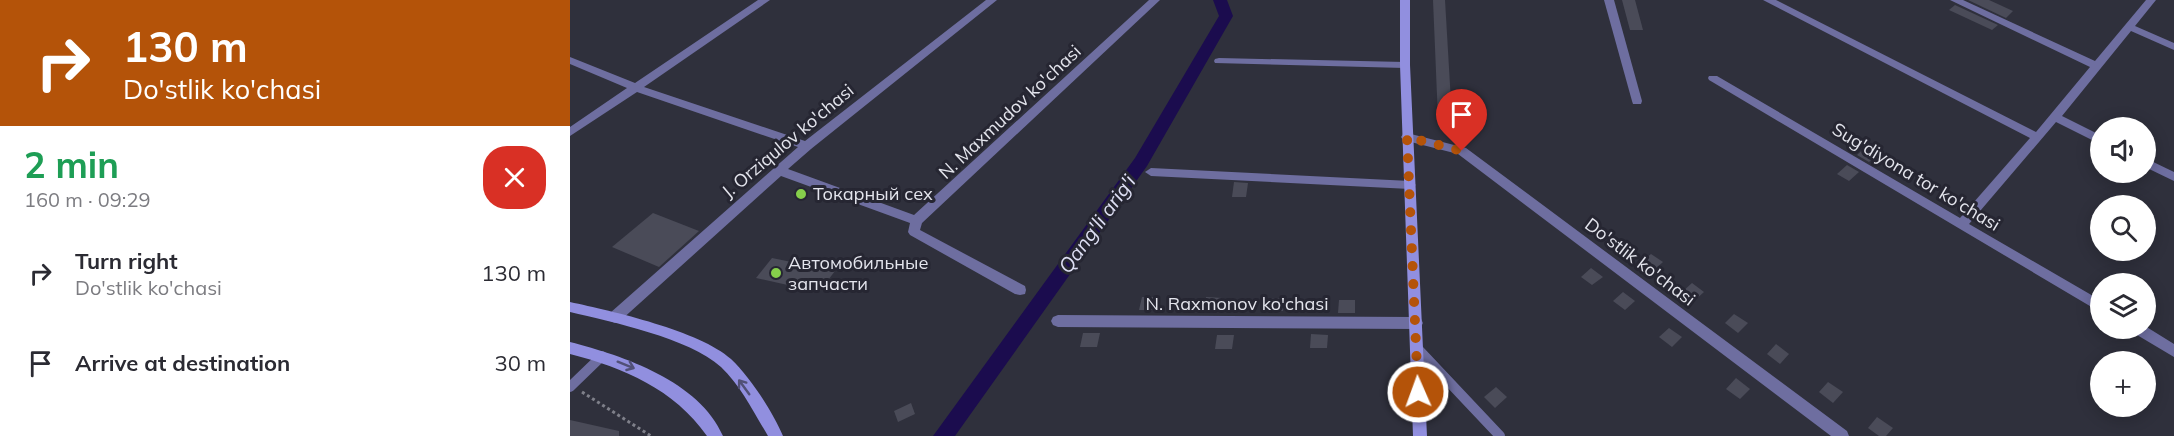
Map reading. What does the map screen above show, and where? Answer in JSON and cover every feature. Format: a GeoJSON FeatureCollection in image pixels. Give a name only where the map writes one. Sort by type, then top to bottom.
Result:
{"type":"FeatureCollection","features":[{"type":"Feature","properties":{"kind":"main road"},"geometry":{"type":"LineString","coordinates":[[1405,0],[1407,137],[1420,436]]}},
{"type":"Feature","properties":{"kind":"main road"},"geometry":{"type":"LineString","coordinates":[[570,306],[615,317],[709,350],[726,362],[758,406],[776,436]]}},
{"type":"Feature","properties":{"kind":"main road"},"geometry":{"type":"LineString","coordinates":[[570,348],[602,356],[641,372],[679,392],[708,423],[716,436]]}},
{"type":"Feature","properties":{"kind":"street"},"geometry":{"type":"LineString","coordinates":[[570,132],[765,0]]}},
{"type":"Feature","properties":{"kind":"street","name":"J. Orziqulov ko'chasi"},"geometry":{"type":"LineString","coordinates":[[615,317],[778,170],[992,0]]}},
{"type":"Feature","properties":{"kind":"street","name":"N. Maxmudov ko'chasi"},"geometry":{"type":"LineString","coordinates":[[916,221],[1155,0]]}},
{"type":"Feature","properties":{"kind":"street"},"geometry":{"type":"LineString","coordinates":[[1609,0],[1637,101]]}},
{"type":"Feature","properties":{"kind":"street"},"geometry":{"type":"LineString","coordinates":[[1768,0],[2037,137]]}},
{"type":"Feature","properties":{"kind":"street"},"geometry":{"type":"LineString","coordinates":[[1955,0],[2096,66]]}},
{"type":"Feature","properties":{"kind":"street"},"geometry":{"type":"LineString","coordinates":[[1961,225],[2055,117],[2148,1]]}},
{"type":"Feature","properties":{"kind":"street"},"geometry":{"type":"LineString","coordinates":[[2129,27],[2174,47]]}},
{"type":"Feature","properties":{"kind":"street"},"geometry":{"type":"LineString","coordinates":[[570,60],[636,88],[807,146]]}},
{"type":"Feature","properties":{"kind":"street"},"geometry":{"type":"LineString","coordinates":[[1219,61],[1405,65]]}},
{"type":"Feature","properties":{"kind":"street","name":"Sug'diyona tor ko'chasi"},"geometry":{"type":"LineString","coordinates":[[1713,78],[2090,301]]}},
{"type":"Feature","properties":{"kind":"street"},"geometry":{"type":"LineString","coordinates":[[2055,117],[2090,135]]}},
{"type":"Feature","properties":{"kind":"street","name":"Do'stlik ko'chasi"},"geometry":{"type":"LineString","coordinates":[[1407,137],[1462,151],[1842,436]]}},
{"type":"Feature","properties":{"kind":"street"},"geometry":{"type":"LineString","coordinates":[[2156,168],[2174,177]]}},
{"type":"Feature","properties":{"kind":"street"},"geometry":{"type":"LineString","coordinates":[[778,170],[916,221],[914,232],[1020,290]]}},
{"type":"Feature","properties":{"kind":"street"},"geometry":{"type":"LineString","coordinates":[[1151,172],[1410,184]]}},
{"type":"Feature","properties":{"kind":"street","name":"N. Raxmonov ko'chasi"},"geometry":{"type":"LineString","coordinates":[[1058,321],[1416,323]]}},
{"type":"Feature","properties":{"kind":"street"},"geometry":{"type":"LineString","coordinates":[[2155,339],[2174,351]]}},
{"type":"Feature","properties":{"kind":"lane"},"geometry":{"type":"LineString","coordinates":[[1417,348],[1500,436]]}},
{"type":"Feature","properties":{"kind":"lane"},"geometry":{"type":"LineString","coordinates":[[571,386],[602,356]]}},
{"type":"Feature","properties":{"kind":"path"},"geometry":{"type":"LineString","coordinates":[[571,386],[651,436]]}},
{"type":"Feature","properties":{"kind":"building"},"geometry":{"type":"Polygon","coordinates":[[[1433,0],[1445,0],[1452,119],[1438,119],[1433,0]]]}},
{"type":"Feature","properties":{"kind":"building"},"geometry":{"type":"Polygon","coordinates":[[[1622,0],[1635,0],[1643,30],[1630,30],[1622,0]]]}},
{"type":"Feature","properties":{"kind":"building"},"geometry":{"type":"Polygon","coordinates":[[[1968,0],[1989,0],[2013,11],[2006,18],[1968,0]]]}},
{"type":"Feature","properties":{"kind":"building"},"geometry":{"type":"Polygon","coordinates":[[[1955,5],[1998,25],[1992,30],[1949,10],[1955,5]]]}},
{"type":"Feature","properties":{"kind":"building"},"geometry":{"type":"Polygon","coordinates":[[[1869,144],[1881,151],[1869,162],[1857,155],[1869,144]]]}},
{"type":"Feature","properties":{"kind":"building"},"geometry":{"type":"Polygon","coordinates":[[[1847,165],[1859,172],[1849,181],[1837,174],[1847,165]]]}},
{"type":"Feature","properties":{"kind":"building"},"geometry":{"type":"Polygon","coordinates":[[[1234,182],[1248,183],[1246,197],[1232,197],[1234,182]]]}},
{"type":"Feature","properties":{"kind":"building"},"geometry":{"type":"Polygon","coordinates":[[[653,213],[699,231],[659,267],[612,247],[653,213]]]}},
{"type":"Feature","properties":{"kind":"building"},"geometry":{"type":"Polygon","coordinates":[[[1651,254],[1663,262],[1653,271],[1641,262],[1651,254]]]}},
{"type":"Feature","properties":{"kind":"building"},"geometry":{"type":"Polygon","coordinates":[[[772,258],[835,271],[819,292],[756,278],[772,258]]]}},
{"type":"Feature","properties":{"kind":"building"},"geometry":{"type":"Polygon","coordinates":[[[1591,268],[1603,277],[1592,285],[1581,277],[1591,268]]]}},
{"type":"Feature","properties":{"kind":"building"},"geometry":{"type":"Polygon","coordinates":[[[1692,283],[1704,292],[1694,301],[1682,292],[1692,283]]]}},
{"type":"Feature","properties":{"kind":"building"},"geometry":{"type":"Polygon","coordinates":[[[1623,292],[1635,301],[1625,310],[1613,301],[1623,292]]]}},
{"type":"Feature","properties":{"kind":"building"},"geometry":{"type":"Polygon","coordinates":[[[1142,297],[1158,297],[1155,310],[1139,310],[1142,297]]]}},
{"type":"Feature","properties":{"kind":"building"},"geometry":{"type":"Polygon","coordinates":[[[1206,297],[1223,298],[1221,310],[1204,310],[1206,297]]]}},
{"type":"Feature","properties":{"kind":"building"},"geometry":{"type":"Polygon","coordinates":[[[1268,298],[1284,298],[1283,311],[1266,311],[1268,298]]]}},
{"type":"Feature","properties":{"kind":"building"},"geometry":{"type":"Polygon","coordinates":[[[1339,300],[1355,300],[1355,313],[1338,313],[1339,300]]]}},
{"type":"Feature","properties":{"kind":"building"},"geometry":{"type":"Polygon","coordinates":[[[1734,314],[1748,323],[1738,333],[1725,323],[1734,314]]]}},
{"type":"Feature","properties":{"kind":"building"},"geometry":{"type":"Polygon","coordinates":[[[1669,328],[1682,337],[1672,347],[1659,337],[1669,328]]]}},
{"type":"Feature","properties":{"kind":"building"},"geometry":{"type":"Polygon","coordinates":[[[1083,333],[1100,333],[1097,347],[1080,347],[1083,333]]]}},
{"type":"Feature","properties":{"kind":"building"},"geometry":{"type":"Polygon","coordinates":[[[1311,334],[1328,335],[1327,348],[1310,348],[1311,334]]]}},
{"type":"Feature","properties":{"kind":"building"},"geometry":{"type":"Polygon","coordinates":[[[1217,335],[1234,335],[1232,349],[1215,349],[1217,335]]]}},
{"type":"Feature","properties":{"kind":"building"},"geometry":{"type":"Polygon","coordinates":[[[1776,344],[1789,354],[1780,364],[1767,354],[1776,344]]]}},
{"type":"Feature","properties":{"kind":"building"},"geometry":{"type":"Polygon","coordinates":[[[1736,378],[1750,389],[1740,399],[1726,389],[1736,378]]]}},
{"type":"Feature","properties":{"kind":"building"},"geometry":{"type":"Polygon","coordinates":[[[1828,382],[1843,392],[1833,403],[1819,392],[1828,382]]]}},
{"type":"Feature","properties":{"kind":"building"},"geometry":{"type":"Polygon","coordinates":[[[1496,387],[1507,397],[1495,408],[1484,397],[1496,387]]]}},
{"type":"Feature","properties":{"kind":"building"},"geometry":{"type":"Polygon","coordinates":[[[911,403],[915,414],[898,422],[894,411],[911,403]]]}},
{"type":"Feature","properties":{"kind":"building"},"geometry":{"type":"Polygon","coordinates":[[[1877,417],[1893,428],[1886,436],[1879,436],[1868,428],[1877,417]]]}},
{"type":"Feature","properties":{"kind":"building"},"geometry":{"type":"Polygon","coordinates":[[[570,420],[619,431],[619,436],[570,436],[570,420]]]}},
{"type":"Feature","properties":{"kind":"waterway","name":"Qang'li arig'i"},"geometry":{"type":"LineString","coordinates":[[943,436],[1141,162],[1226,16],[1220,0]]}},
{"type":"Feature","properties":{"kind":"place","name":"Токарный сех"},"geometry":{"type":"Point","coordinates":[801,194]}},
{"type":"Feature","properties":{"kind":"place","name":"Автомобильные запчасти"},"geometry":{"type":"Point","coordinates":[776,273]}},
{"type":"Feature","properties":{"kind":"route"},"geometry":{"type":"LineString","coordinates":[[1418,392],[1407,137],[1462,151]]}}]}
